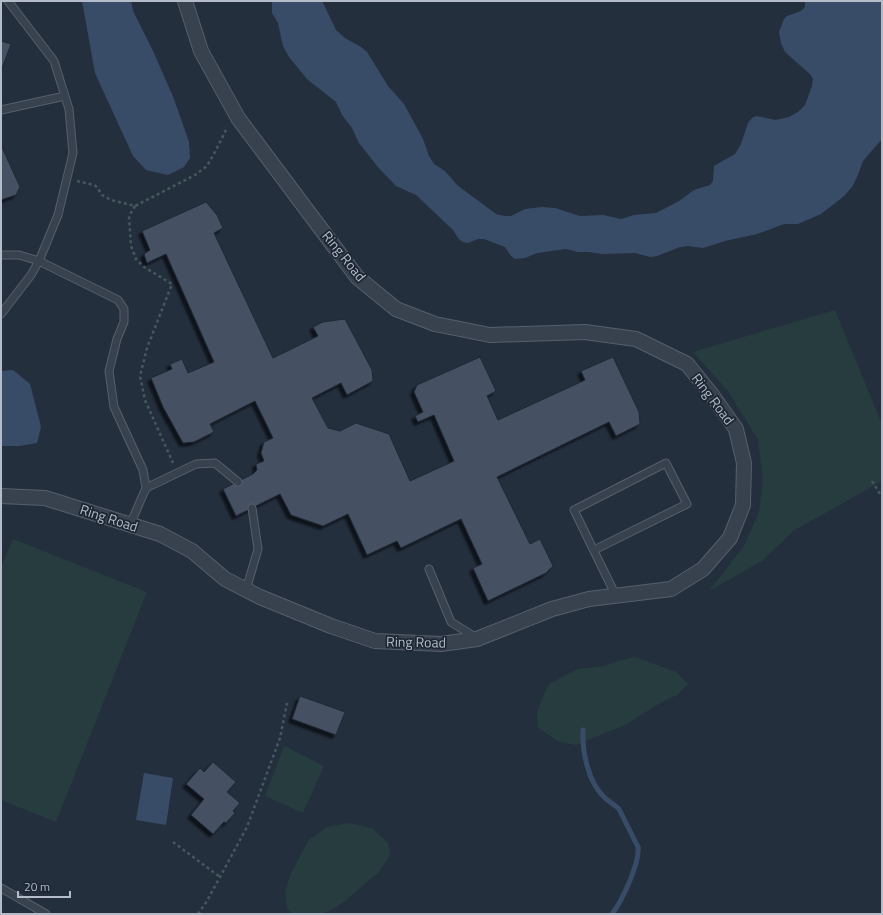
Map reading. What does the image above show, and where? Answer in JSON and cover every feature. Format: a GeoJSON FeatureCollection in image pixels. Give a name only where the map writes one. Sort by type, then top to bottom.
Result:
{"type":"FeatureCollection","features":[{"type":"Feature","properties":{"kind":"street","name":"Ring Road"},"geometry":{"type":"LineString","coordinates":[[1,496],[45,498],[130,526],[160,534],[192,551],[225,579],[246,590],[330,626],[375,641],[411,644],[441,644],[476,639],[552,609],[589,599],[671,588],[703,569],[730,538],[743,505],[744,464],[736,429],[712,395],[687,364],[636,339],[585,332],[490,335],[435,324],[396,309],[357,276],[238,118],[201,50],[185,1]]}},
{"type":"Feature","properties":{"kind":"lane"},"geometry":{"type":"LineString","coordinates":[[1,314],[39,261],[58,215],[73,153],[69,109],[54,61],[8,1]]}},
{"type":"Feature","properties":{"kind":"lane"},"geometry":{"type":"LineString","coordinates":[[1,110],[65,96]]}},
{"type":"Feature","properties":{"kind":"lane"},"geometry":{"type":"LineString","coordinates":[[1,254],[19,255],[39,261],[118,300],[124,309],[124,322],[117,338],[108,371],[114,408],[143,470],[146,488],[130,526]]}},
{"type":"Feature","properties":{"kind":"lane"},"geometry":{"type":"LineString","coordinates":[[146,488],[196,464],[215,462],[238,482]]}},
{"type":"Feature","properties":{"kind":"lane"},"geometry":{"type":"LineString","coordinates":[[594,550],[687,504],[666,463],[574,510],[616,596]]}},
{"type":"Feature","properties":{"kind":"lane"},"geometry":{"type":"LineString","coordinates":[[246,590],[258,549],[252,508]]}},
{"type":"Feature","properties":{"kind":"lane"},"geometry":{"type":"LineString","coordinates":[[429,569],[450,622],[476,639]]}},
{"type":"Feature","properties":{"kind":"lane"},"geometry":{"type":"LineString","coordinates":[[1,888],[38,912],[46,914]]}},
{"type":"Feature","properties":{"kind":"path"},"geometry":{"type":"LineString","coordinates":[[177,473],[145,400],[140,376],[147,348],[172,284],[144,267],[136,259],[131,246],[130,216],[135,206],[190,178],[207,166],[227,128]]}},
{"type":"Feature","properties":{"kind":"path"},"geometry":{"type":"LineString","coordinates":[[67,179],[97,186],[102,195],[110,200],[135,206]]}},
{"type":"Feature","properties":{"kind":"path"},"geometry":{"type":"LineString","coordinates":[[872,480],[882,497]]}},
{"type":"Feature","properties":{"kind":"path"},"geometry":{"type":"LineString","coordinates":[[198,914],[207,901],[247,827],[280,738],[287,703]]}},
{"type":"Feature","properties":{"kind":"path"},"geometry":{"type":"LineString","coordinates":[[173,842],[220,877]]}},
{"type":"Feature","properties":{"kind":"green space"},"geometry":{"type":"Polygon","coordinates":[[[835,310],[882,424],[882,481],[793,531],[762,561],[709,591],[744,546],[759,512],[763,480],[758,440],[728,391],[693,352],[835,310]]]}},
{"type":"Feature","properties":{"kind":"green space"},"geometry":{"type":"Polygon","coordinates":[[[13,539],[147,592],[56,822],[1,800],[1,568],[13,539]]]}},
{"type":"Feature","properties":{"kind":"green space"},"geometry":{"type":"Polygon","coordinates":[[[635,657],[676,672],[688,684],[677,695],[660,703],[627,724],[576,745],[558,741],[538,728],[537,712],[549,684],[578,669],[604,666],[635,657]]]}},
{"type":"Feature","properties":{"kind":"green space"},"geometry":{"type":"Polygon","coordinates":[[[284,746],[324,766],[303,813],[265,796],[284,746]]]}},
{"type":"Feature","properties":{"kind":"green space"},"geometry":{"type":"Polygon","coordinates":[[[349,823],[372,828],[388,843],[390,855],[379,872],[344,902],[329,911],[318,914],[292,914],[287,909],[285,892],[291,873],[308,841],[327,827],[349,823]]]}},
{"type":"Feature","properties":{"kind":"water"},"geometry":{"type":"Polygon","coordinates":[[[82,1],[131,1],[133,11],[154,53],[174,99],[189,142],[190,158],[184,167],[168,175],[146,170],[133,156],[95,73],[82,1]]]}},
{"type":"Feature","properties":{"kind":"water"},"geometry":{"type":"Polygon","coordinates":[[[272,1],[322,1],[336,30],[345,38],[367,52],[388,86],[404,104],[423,139],[429,156],[434,164],[445,171],[457,185],[496,214],[504,216],[511,216],[525,209],[542,207],[555,208],[580,216],[603,215],[621,219],[634,215],[656,213],[679,201],[694,190],[710,185],[713,181],[714,166],[735,154],[741,144],[748,123],[752,118],[756,116],[776,120],[789,117],[798,112],[805,105],[813,79],[810,74],[785,52],[781,43],[779,32],[784,19],[787,16],[801,11],[805,7],[805,1],[882,1],[882,139],[863,161],[852,187],[843,197],[821,214],[798,224],[784,224],[757,234],[725,241],[703,248],[688,246],[680,247],[657,256],[650,257],[635,253],[602,254],[578,252],[566,249],[537,253],[525,258],[515,259],[505,247],[484,239],[478,239],[468,243],[463,242],[453,230],[416,195],[396,186],[377,166],[359,143],[352,128],[342,115],[336,102],[307,79],[289,57],[283,46],[278,23],[272,13],[272,1]]]}},
{"type":"Feature","properties":{"kind":"water"},"geometry":{"type":"Polygon","coordinates":[[[13,370],[30,384],[41,427],[37,443],[19,446],[1,446],[1,371],[13,370]]]}},
{"type":"Feature","properties":{"kind":"water"},"geometry":{"type":"Polygon","coordinates":[[[144,773],[173,778],[166,825],[136,820],[144,773]]]}},
{"type":"Feature","properties":{"kind":"building"},"geometry":{"type":"Polygon","coordinates":[[[1,41],[11,44],[1,71],[1,41]]]}},
{"type":"Feature","properties":{"kind":"building"},"geometry":{"type":"Polygon","coordinates":[[[1,145],[20,187],[16,195],[1,200],[1,145]]]}},
{"type":"Feature","properties":{"kind":"building"},"geometry":{"type":"Polygon","coordinates":[[[206,202],[217,215],[223,228],[214,233],[273,358],[318,336],[313,327],[323,322],[345,319],[372,370],[373,381],[347,395],[341,383],[312,398],[328,428],[340,431],[356,423],[389,434],[410,481],[454,461],[434,415],[418,422],[415,416],[423,412],[414,392],[417,385],[480,357],[496,391],[487,396],[498,420],[585,380],[581,371],[613,357],[639,412],[640,424],[616,436],[609,422],[497,477],[530,544],[540,539],[553,566],[546,573],[488,601],[473,568],[482,564],[461,519],[401,548],[397,541],[367,555],[348,514],[323,526],[291,515],[280,494],[236,516],[223,489],[253,474],[257,470],[256,464],[264,461],[261,453],[264,442],[273,438],[255,401],[210,424],[214,432],[194,442],[183,443],[163,407],[151,378],[172,369],[170,364],[182,359],[188,373],[214,362],[166,254],[147,263],[144,254],[150,250],[142,231],[206,202]]]}},
{"type":"Feature","properties":{"kind":"building"},"geometry":{"type":"Polygon","coordinates":[[[300,696],[345,712],[336,735],[292,719],[300,696]]]}},
{"type":"Feature","properties":{"kind":"building"},"geometry":{"type":"Polygon","coordinates":[[[213,762],[236,782],[227,792],[240,803],[233,811],[235,813],[213,834],[191,815],[204,799],[186,784],[200,768],[204,772],[213,762]]]}},
{"type":"Feature","properties":{"kind":"waterway"},"geometry":{"type":"LineString","coordinates":[[583,730],[585,756],[590,775],[598,791],[619,809],[638,847],[638,854],[630,882],[612,914]]}}]}
